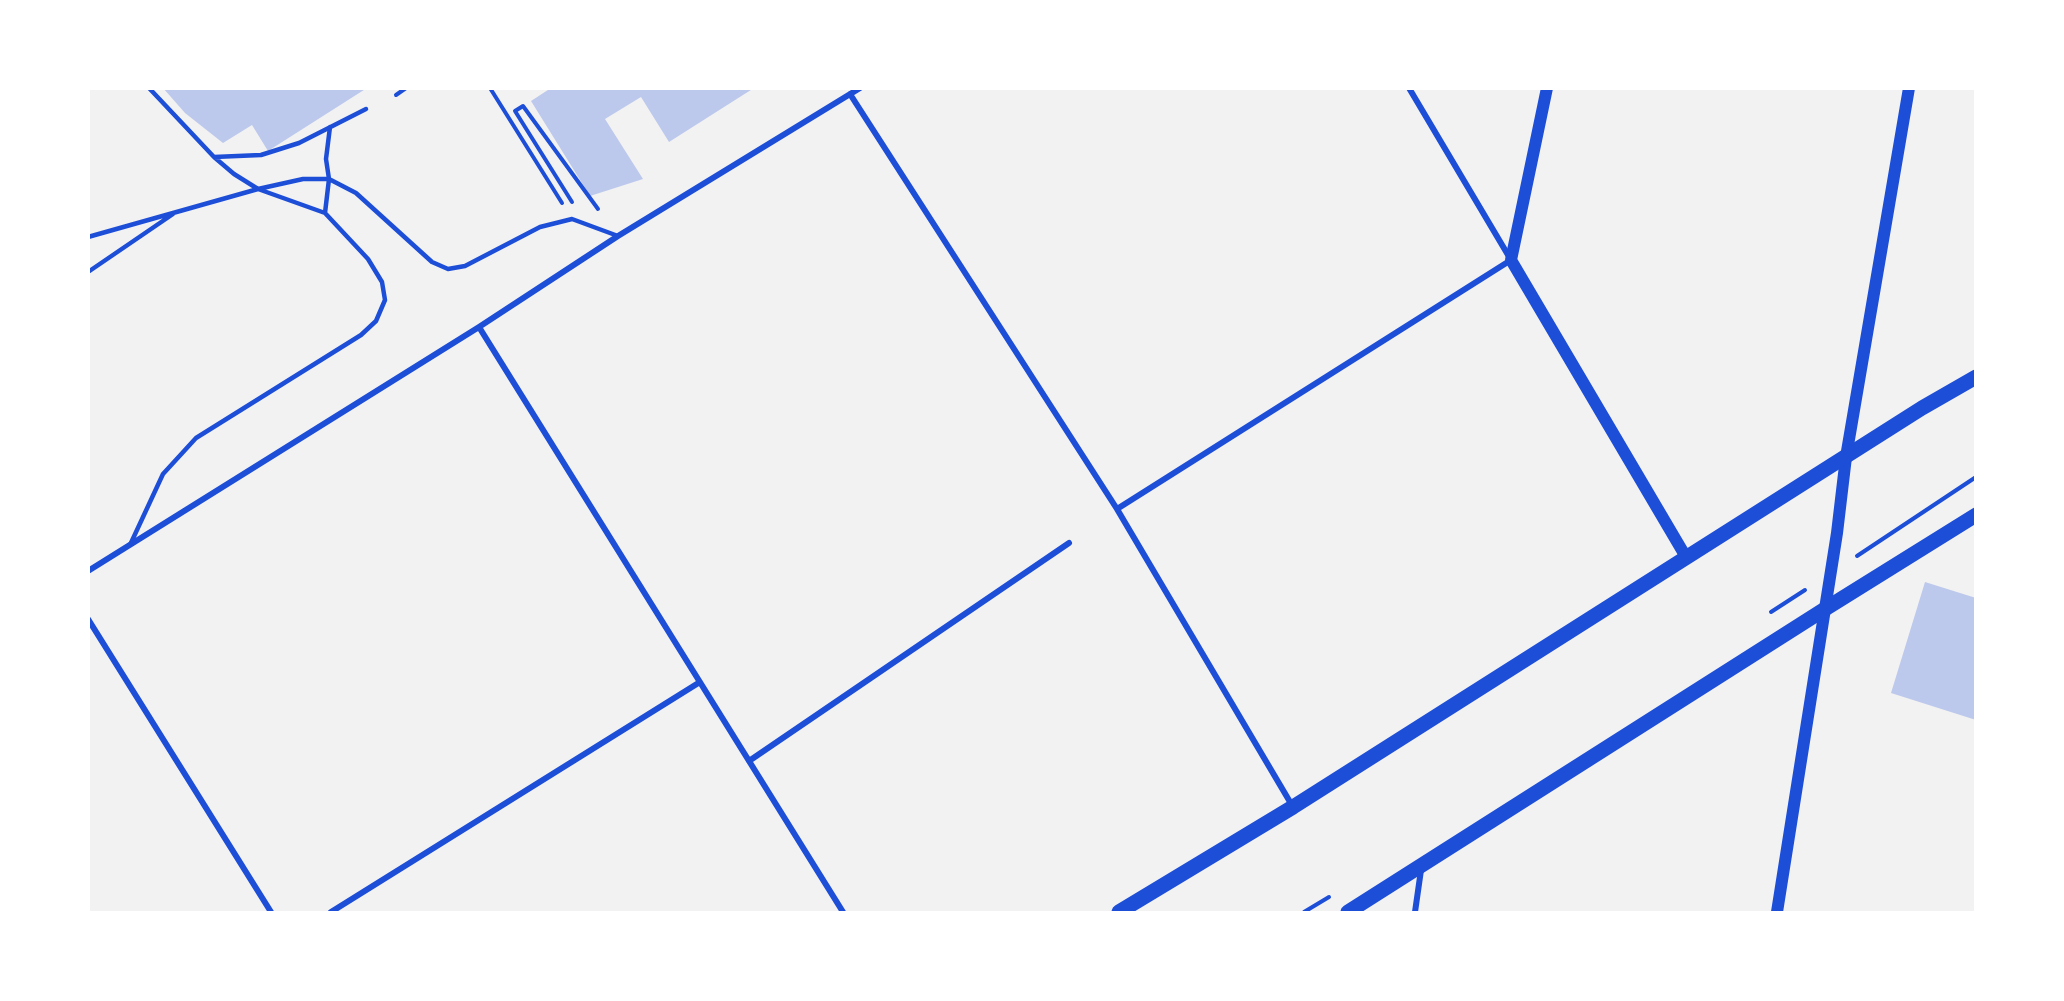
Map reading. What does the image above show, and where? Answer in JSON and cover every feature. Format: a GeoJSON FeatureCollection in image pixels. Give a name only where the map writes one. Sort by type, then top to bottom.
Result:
{"type":"FeatureCollection","features":[{"type":"Feature","properties":{"kind":"main road"},"geometry":{"type":"LineString","coordinates":[[1547,88],[1511,260],[1686,557]]}},
{"type":"Feature","properties":{"kind":"main road"},"geometry":{"type":"LineString","coordinates":[[1777,912],[1837,533],[1845,457],[1909,88]]}},
{"type":"Feature","properties":{"kind":"main road"},"geometry":{"type":"LineString","coordinates":[[1119,912],[1293,807],[1686,557],[1976,377]]}},
{"type":"Feature","properties":{"kind":"main road"},"geometry":{"type":"LineString","coordinates":[[1348,912],[1976,515]]}},
{"type":"Feature","properties":{"kind":"street"},"geometry":{"type":"LineString","coordinates":[[88,571],[479,327],[618,236],[860,88]]}},
{"type":"Feature","properties":{"kind":"street"},"geometry":{"type":"LineString","coordinates":[[1117,509],[1511,260],[1409,88]]}},
{"type":"Feature","properties":{"kind":"street"},"geometry":{"type":"LineString","coordinates":[[850,94],[1117,509],[1293,807]]}},
{"type":"Feature","properties":{"kind":"street"},"geometry":{"type":"LineString","coordinates":[[479,327],[843,912]]}},
{"type":"Feature","properties":{"kind":"street"},"geometry":{"type":"LineString","coordinates":[[750,761],[1069,543]]}},
{"type":"Feature","properties":{"kind":"street"},"geometry":{"type":"LineString","coordinates":[[88,619],[271,912]]}},
{"type":"Feature","properties":{"kind":"street"},"geometry":{"type":"LineString","coordinates":[[331,912],[700,682]]}},
{"type":"Feature","properties":{"kind":"street"},"geometry":{"type":"LineString","coordinates":[[1414,912],[1422,866]]}},
{"type":"Feature","properties":{"kind":"lane"},"geometry":{"type":"LineString","coordinates":[[130,545],[163,474],[196,438],[361,335],[376,321],[385,300],[382,282],[368,259],[325,213],[258,189],[214,157],[148,88]]}},
{"type":"Feature","properties":{"kind":"lane"},"geometry":{"type":"LineString","coordinates":[[214,157],[261,155],[299,143],[366,109]]}},
{"type":"Feature","properties":{"kind":"lane"},"geometry":{"type":"LineString","coordinates":[[325,213],[329,179],[326,159],[330,127]]}},
{"type":"Feature","properties":{"kind":"lane"},"geometry":{"type":"LineString","coordinates":[[88,237],[258,189],[303,179],[329,179],[356,193],[432,262],[448,269],[465,266],[540,227],[572,219],[618,236]]}},
{"type":"Feature","properties":{"kind":"lane"},"geometry":{"type":"LineString","coordinates":[[88,273],[177,212]]}},
{"type":"Feature","properties":{"kind":"path"},"geometry":{"type":"LineString","coordinates":[[396,94],[406,88]]}},
{"type":"Feature","properties":{"kind":"path"},"geometry":{"type":"LineString","coordinates":[[490,88],[567,212]]}},
{"type":"Feature","properties":{"kind":"path"},"geometry":{"type":"LineString","coordinates":[[575,207],[515,111],[523,106],[618,236]]}},
{"type":"Feature","properties":{"kind":"building"},"geometry":{"type":"Polygon","coordinates":[[[163,88],[367,88],[268,151],[252,125],[223,143],[185,113],[163,88]]]}},
{"type":"Feature","properties":{"kind":"building"},"geometry":{"type":"Polygon","coordinates":[[[551,88],[754,88],[669,142],[641,97],[605,119],[643,179],[590,196],[531,101],[551,88]]]}},
{"type":"Feature","properties":{"kind":"building"},"geometry":{"type":"Polygon","coordinates":[[[1925,582],[1976,598],[1976,720],[1891,693],[1925,582]]]}}]}
